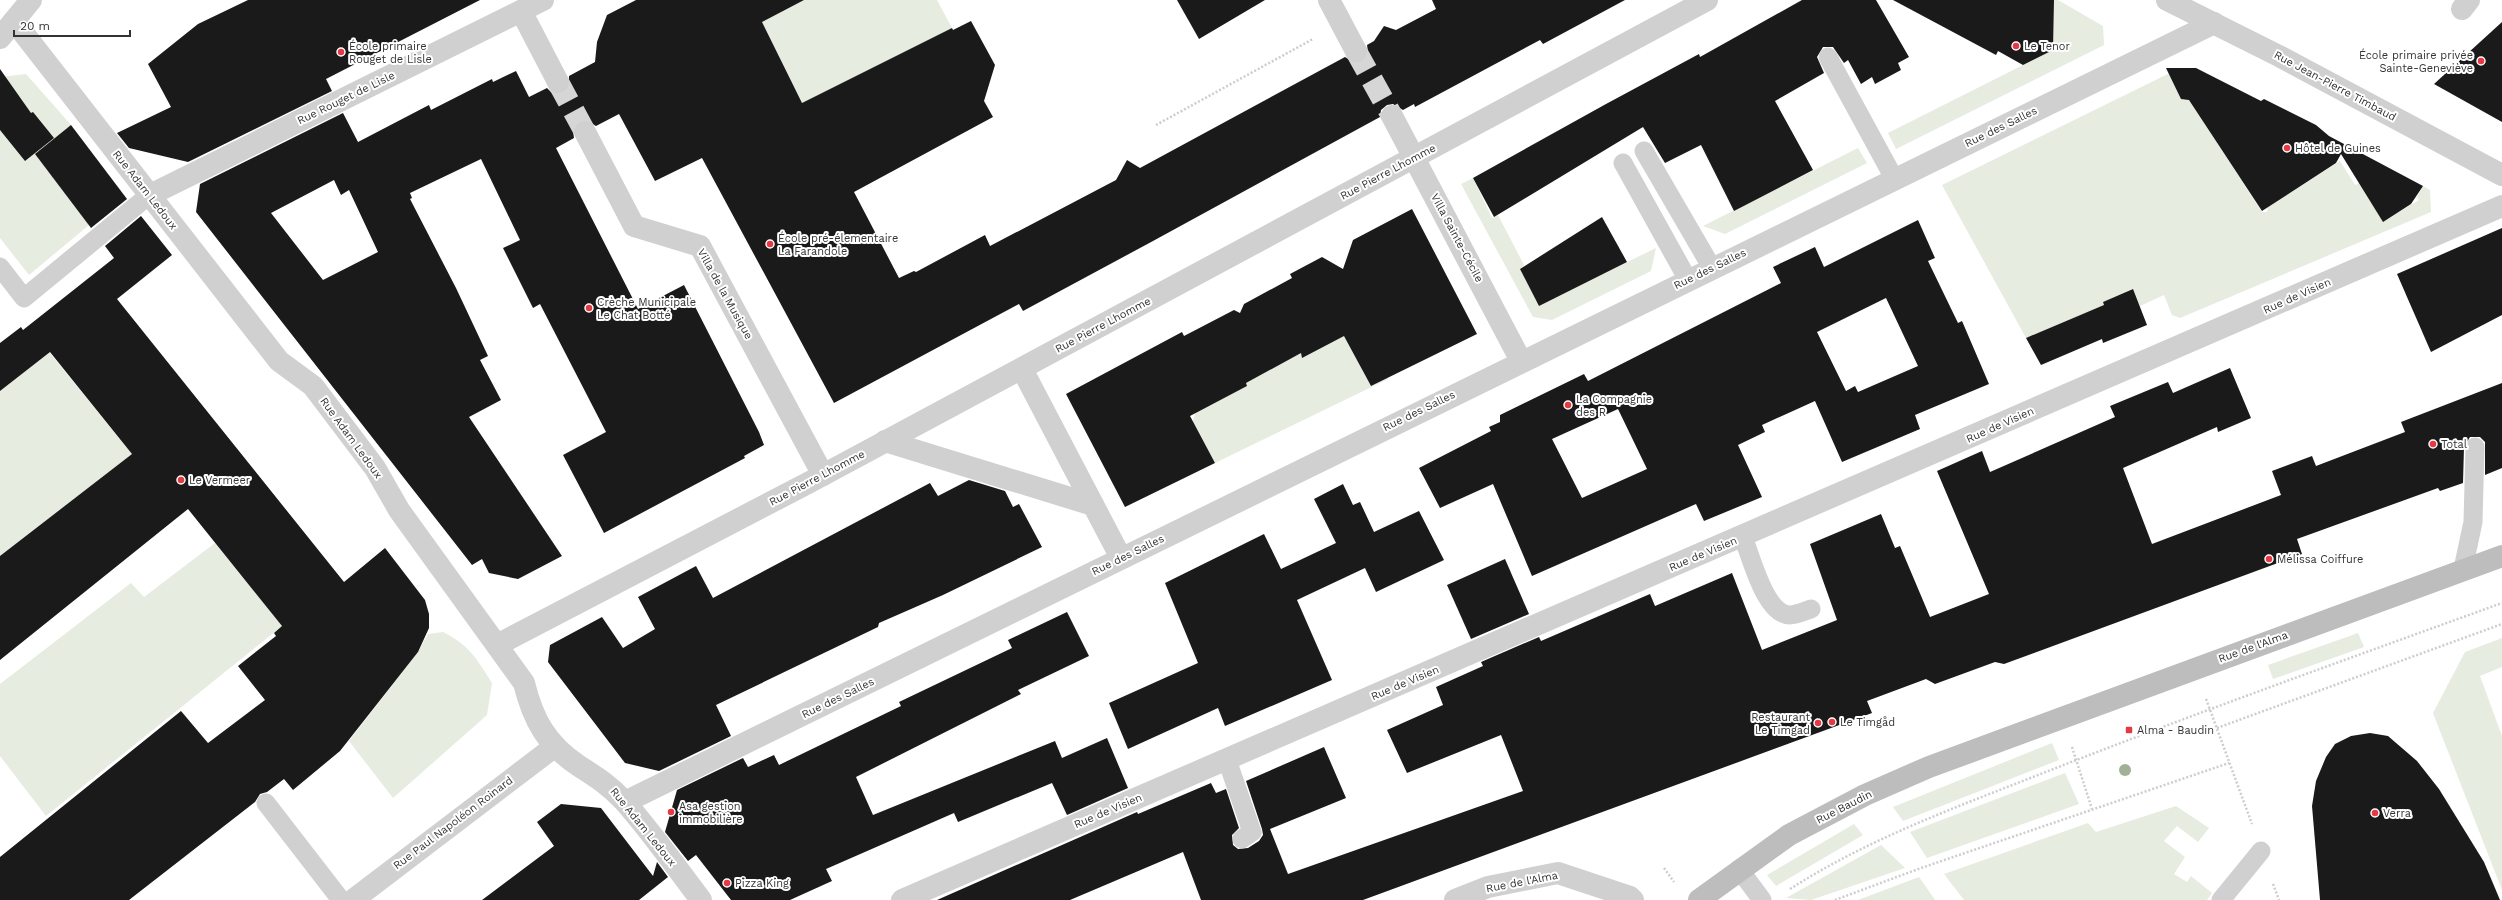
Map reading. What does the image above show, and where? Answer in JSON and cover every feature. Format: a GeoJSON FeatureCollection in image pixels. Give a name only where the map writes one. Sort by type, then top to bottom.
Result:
{"type":"FeatureCollection","features":[{"type":"Feature","properties":{"kind":"main road","name":"Rue de l'Alma"},"geometry":{"type":"LineString","coordinates":[[2004,739],[2502,556]]}},
{"type":"Feature","properties":{"kind":"main road","name":"Rue Baudin"},"geometry":{"type":"LineString","coordinates":[[1699,900],[1739,869],[1789,835],[1864,795],[1929,767],[2004,739]]}},
{"type":"Feature","properties":{"kind":"street"},"geometry":{"type":"LineString","coordinates":[[0,38],[31,0]]}},
{"type":"Feature","properties":{"kind":"street","name":"Rue Rouget de Lisle"},"geometry":{"type":"LineString","coordinates":[[148,196],[543,0]]}},
{"type":"Feature","properties":{"kind":"street"},"geometry":{"type":"LineString","coordinates":[[1329,0],[1356,51]]}},
{"type":"Feature","properties":{"kind":"street","name":"Rue Pierre Lhomme"},"geometry":{"type":"LineString","coordinates":[[496,645],[816,479],[1446,142],[1706,0]]}},
{"type":"Feature","properties":{"kind":"street","name":"Rue Jean-Pierre Timbaud"},"geometry":{"type":"LineString","coordinates":[[2167,0],[2214,23],[2502,174]]}},
{"type":"Feature","properties":{"kind":"street"},"geometry":{"type":"LineString","coordinates":[[521,12],[558,82]]}},
{"type":"Feature","properties":{"kind":"street","name":"Rue Adam Ledoux"},"geometry":{"type":"LineString","coordinates":[[14,21],[148,196],[279,360],[313,386],[375,468],[399,510],[524,683],[531,712],[554,747],[579,766],[603,780],[625,802],[701,900]]}},
{"type":"Feature","properties":{"kind":"street","name":"Rue des Salles"},"geometry":{"type":"LineString","coordinates":[[625,802],[1521,361],[1895,180],[2214,23]]}},
{"type":"Feature","properties":{"kind":"street","name":"Villa Sainte-Cécile"},"geometry":{"type":"LineString","coordinates":[[1392,116],[1521,361]]}},
{"type":"Feature","properties":{"kind":"street","name":"Villa de la Musique"},"geometry":{"type":"LineString","coordinates":[[585,132],[634,226],[700,246],[816,479]]}},
{"type":"Feature","properties":{"kind":"street","name":"Rue de Visien"},"geometry":{"type":"LineString","coordinates":[[902,900],[1743,537],[2502,206]]}},
{"type":"Feature","properties":{"kind":"street"},"geometry":{"type":"LineString","coordinates":[[1022,369],[1121,558]]}},
{"type":"Feature","properties":{"kind":"street"},"geometry":{"type":"LineString","coordinates":[[885,442],[1093,505]]}},
{"type":"Feature","properties":{"kind":"street","name":"Rue Paul Napoléon Roinard"},"geometry":{"type":"LineString","coordinates":[[353,900],[554,747]]}},
{"type":"Feature","properties":{"kind":"street","name":"Rue de l'Alma"},"geometry":{"type":"LineString","coordinates":[[1455,900],[1488,887],[1558,873],[1630,897],[1633,900]]}},
{"type":"Feature","properties":{"kind":"lane"},"geometry":{"type":"LineString","coordinates":[[1828,57],[1895,180]]}},
{"type":"Feature","properties":{"kind":"lane"},"geometry":{"type":"LineString","coordinates":[[1644,152],[1712,268]]}},
{"type":"Feature","properties":{"kind":"lane"},"geometry":{"type":"LineString","coordinates":[[1622,163],[1688,280]]}},
{"type":"Feature","properties":{"kind":"lane"},"geometry":{"type":"LineString","coordinates":[[0,267],[24,298],[148,196]]}},
{"type":"Feature","properties":{"kind":"lane"},"geometry":{"type":"LineString","coordinates":[[2463,570],[2473,522],[2475,447]]}},
{"type":"Feature","properties":{"kind":"lane"},"geometry":{"type":"LineString","coordinates":[[1743,537],[1769,603],[1780,612],[1790,615],[1811,609]]}},
{"type":"Feature","properties":{"kind":"lane"},"geometry":{"type":"LineString","coordinates":[[1227,760],[1252,832],[1242,839]]}},
{"type":"Feature","properties":{"kind":"lane"},"geometry":{"type":"LineString","coordinates":[[266,803],[341,900]]}},
{"type":"Feature","properties":{"kind":"lane"},"geometry":{"type":"LineString","coordinates":[[2221,900],[2261,851]]}},
{"type":"Feature","properties":{"kind":"lane"},"geometry":{"type":"LineString","coordinates":[[1739,869],[1762,900]]}},
{"type":"Feature","properties":{"kind":"path"},"geometry":{"type":"LineString","coordinates":[[1156,125],[1342,23]]}},
{"type":"Feature","properties":{"kind":"path"},"geometry":{"type":"LineString","coordinates":[[1784,892],[1856,850],[1906,827],[2076,760],[2502,603]]}},
{"type":"Feature","properties":{"kind":"path"},"geometry":{"type":"LineString","coordinates":[[1835,900],[2092,809],[2229,763],[2217,728],[2502,624]]}},
{"type":"Feature","properties":{"kind":"path"},"geometry":{"type":"LineString","coordinates":[[2070,743],[2092,809]]}},
{"type":"Feature","properties":{"kind":"shaded area"},"geometry":{"type":"Polygon","coordinates":[[[804,0],[937,0],[952,28],[802,103],[760,18],[804,0]]]}},
{"type":"Feature","properties":{"kind":"shaded area"},"geometry":{"type":"Polygon","coordinates":[[[2054,0],[2058,0],[2103,26],[2104,45],[1896,149],[1888,133],[2053,50],[2054,0]]]}},
{"type":"Feature","properties":{"kind":"shaded area"},"geometry":{"type":"Polygon","coordinates":[[[2180,68],[2196,68],[2209,75],[2212,135],[2262,212],[2267,212],[2268,207],[2340,161],[2355,185],[2359,183],[2383,221],[2419,200],[2417,197],[2423,186],[2430,190],[2431,212],[2180,318],[2172,315],[2164,295],[2140,306],[2132,289],[2103,302],[2110,319],[2090,311],[2026,338],[1942,185],[2180,68]]]}},
{"type":"Feature","properties":{"kind":"shaded area"},"geometry":{"type":"Polygon","coordinates":[[[26,74],[71,125],[35,154],[89,225],[29,275],[0,238],[0,77],[26,74]]]}},
{"type":"Feature","properties":{"kind":"shaded area"},"geometry":{"type":"Polygon","coordinates":[[[1858,148],[1867,163],[1725,234],[1703,226],[1858,148]]]}},
{"type":"Feature","properties":{"kind":"shaded area"},"geometry":{"type":"Polygon","coordinates":[[[1473,178],[1492,218],[1498,215],[1524,265],[1520,269],[1539,305],[1656,248],[1651,271],[1552,320],[1533,317],[1461,184],[1473,178]]]}},
{"type":"Feature","properties":{"kind":"shaded area"},"geometry":{"type":"Polygon","coordinates":[[[1345,329],[1379,362],[1362,370],[1371,386],[1387,377],[1388,379],[1215,463],[1201,438],[1191,427],[1197,407],[1224,398],[1247,386],[1246,383],[1301,353],[1302,357],[1345,329]]]}},
{"type":"Feature","properties":{"kind":"shaded area"},"geometry":{"type":"Polygon","coordinates":[[[49,352],[132,454],[0,556],[0,391],[49,352]]]}},
{"type":"Feature","properties":{"kind":"shaded area"},"geometry":{"type":"Polygon","coordinates":[[[215,543],[282,626],[46,816],[0,756],[0,684],[131,583],[144,597],[215,543]]]}},
{"type":"Feature","properties":{"kind":"shaded area"},"geometry":{"type":"Polygon","coordinates":[[[443,632],[460,642],[472,653],[492,683],[487,715],[393,798],[349,741],[418,652],[428,634],[443,632]]]}},
{"type":"Feature","properties":{"kind":"shaded area"},"geometry":{"type":"Polygon","coordinates":[[[2358,633],[2364,647],[2273,679],[2268,665],[2358,633]]]}},
{"type":"Feature","properties":{"kind":"shaded area"},"geometry":{"type":"Polygon","coordinates":[[[2502,638],[2502,667],[2480,676],[2502,736],[2502,890],[2433,713],[2465,652],[2502,638]]]}},
{"type":"Feature","properties":{"kind":"shaded area"},"geometry":{"type":"Polygon","coordinates":[[[2052,743],[2059,760],[1903,821],[1893,807],[2052,743]]]}},
{"type":"Feature","properties":{"kind":"shaded area"},"geometry":{"type":"Polygon","coordinates":[[[2065,773],[2079,804],[1927,858],[1910,832],[2065,773]]]}},
{"type":"Feature","properties":{"kind":"shaded area"},"geometry":{"type":"Polygon","coordinates":[[[2176,806],[2209,828],[2198,842],[2177,826],[2164,841],[2185,857],[2174,874],[2187,882],[2191,876],[2212,893],[2207,900],[1964,900],[1944,874],[2088,823],[2096,832],[2176,806]]]}},
{"type":"Feature","properties":{"kind":"shaded area"},"geometry":{"type":"Polygon","coordinates":[[[1854,824],[1863,835],[1776,886],[1767,875],[1854,824]]]}},
{"type":"Feature","properties":{"kind":"shaded area"},"geometry":{"type":"Polygon","coordinates":[[[1881,845],[1905,868],[1811,900],[1786,898],[1881,845]]]}},
{"type":"Feature","properties":{"kind":"shaded area"},"geometry":{"type":"Polygon","coordinates":[[[1919,877],[1935,900],[1858,900],[1919,877]]]}},
{"type":"Feature","properties":{"kind":"building"},"geometry":{"type":"Polygon","coordinates":[[[248,0],[480,0],[326,79],[332,91],[188,162],[129,148],[117,133],[171,107],[148,64],[198,24],[248,0]]]}},
{"type":"Feature","properties":{"kind":"building"},"geometry":{"type":"Polygon","coordinates":[[[636,0],[804,0],[762,22],[802,103],[952,28],[953,30],[971,21],[995,65],[984,101],[993,117],[854,192],[899,278],[914,271],[916,272],[985,235],[990,246],[1116,180],[1127,160],[1140,168],[1345,57],[1355,63],[1362,62],[1368,52],[1367,45],[1374,41],[1384,26],[1396,30],[1436,9],[1432,0],[1625,0],[1543,44],[1540,40],[1415,107],[1414,104],[1403,110],[1393,104],[1387,105],[1381,110],[1380,117],[1153,241],[1023,311],[1019,304],[834,403],[702,158],[655,181],[619,114],[596,126],[586,120],[579,121],[573,131],[574,138],[556,148],[638,309],[684,285],[759,432],[764,445],[744,456],[745,458],[604,533],[563,455],[606,432],[540,304],[533,308],[503,248],[520,240],[481,159],[410,193],[412,198],[410,199],[456,288],[488,356],[480,360],[501,400],[469,417],[562,556],[518,579],[489,573],[482,559],[472,565],[196,212],[200,184],[343,113],[358,142],[429,105],[431,110],[492,79],[493,82],[516,71],[529,97],[547,88],[552,93],[563,93],[569,88],[569,76],[595,62],[597,42],[607,15],[636,0]],[[334,180],[271,213],[323,280],[378,252],[349,190],[341,195],[334,180]]]}},
{"type":"Feature","properties":{"kind":"building"},"geometry":{"type":"Polygon","coordinates":[[[1177,0],[1265,0],[1199,39],[1177,0]]]}},
{"type":"Feature","properties":{"kind":"building"},"geometry":{"type":"Polygon","coordinates":[[[1802,0],[1876,0],[1909,57],[1898,63],[1901,70],[1875,84],[1872,77],[1861,84],[1848,60],[1844,63],[1833,47],[1823,47],[1817,57],[1824,73],[1775,101],[1813,170],[1734,211],[1701,145],[1665,163],[1643,127],[1494,217],[1473,178],[1606,104],[1699,54],[1700,57],[1802,0]]]}},
{"type":"Feature","properties":{"kind":"building"},"geometry":{"type":"Polygon","coordinates":[[[1893,0],[2054,0],[2053,50],[2023,65],[1998,51],[1996,55],[1893,0]]]}},
{"type":"Feature","properties":{"kind":"building","name":"École primaire privée Sainte-Geneviève"},"geometry":{"type":"Polygon","coordinates":[[[2502,22],[2502,122],[2434,84],[2502,22]]]}},
{"type":"Feature","properties":{"kind":"building","name":"Hôtel de Guines"},"geometry":{"type":"Polygon","coordinates":[[[2166,68],[2196,68],[2261,101],[2264,99],[2316,125],[2329,136],[2423,186],[2411,204],[2383,222],[2341,154],[2336,163],[2262,211],[2189,100],[2181,99],[2166,68]]]}},
{"type":"Feature","properties":{"kind":"building"},"geometry":{"type":"Polygon","coordinates":[[[0,69],[31,113],[33,112],[54,138],[25,161],[0,130],[0,69]]]}},
{"type":"Feature","properties":{"kind":"building"},"geometry":{"type":"Polygon","coordinates":[[[71,125],[127,199],[91,228],[35,154],[71,125]]]}},
{"type":"Feature","properties":{"kind":"building"},"geometry":{"type":"Polygon","coordinates":[[[1412,209],[1477,334],[1371,386],[1344,336],[1302,358],[1301,353],[1246,383],[1247,386],[1190,416],[1215,463],[1125,507],[1066,394],[1182,332],[1184,336],[1234,310],[1240,313],[1244,304],[1292,278],[1290,274],[1322,257],[1343,269],[1353,240],[1412,209]]]}},
{"type":"Feature","properties":{"kind":"building"},"geometry":{"type":"Polygon","coordinates":[[[141,216],[172,255],[117,299],[344,582],[385,548],[425,600],[429,614],[429,628],[418,652],[340,751],[293,790],[284,779],[267,792],[260,794],[255,802],[129,900],[0,900],[0,857],[181,711],[208,743],[265,700],[238,666],[276,636],[274,633],[282,626],[188,509],[0,660],[0,556],[132,454],[50,352],[0,391],[0,343],[21,327],[23,330],[114,258],[105,246],[141,216]]]}},
{"type":"Feature","properties":{"kind":"building"},"geometry":{"type":"Polygon","coordinates":[[[1602,217],[1627,262],[1539,306],[1520,269],[1602,217]]]}},
{"type":"Feature","properties":{"kind":"building"},"geometry":{"type":"Polygon","coordinates":[[[1918,220],[1935,258],[1928,261],[1958,323],[1962,321],[1989,384],[1915,415],[1920,429],[1842,462],[1815,401],[1762,425],[1765,432],[1738,445],[1762,497],[1704,521],[1696,504],[1532,576],[1493,484],[1440,508],[1419,468],[1491,431],[1489,427],[1500,422],[1500,415],[1584,374],[1588,381],[1781,283],[1773,267],[1815,247],[1824,267],[1918,220]],[[1886,298],[1817,332],[1846,391],[1855,386],[1858,392],[1918,366],[1886,298]],[[1618,409],[1552,439],[1582,498],[1647,469],[1618,409]]]}},
{"type":"Feature","properties":{"kind":"building"},"geometry":{"type":"Polygon","coordinates":[[[2502,228],[2502,315],[2431,352],[2397,274],[2502,228]]]}},
{"type":"Feature","properties":{"kind":"building"},"geometry":{"type":"Polygon","coordinates":[[[2133,289],[2147,325],[2103,343],[2102,339],[2041,365],[2026,338],[2104,305],[2103,302],[2133,289]]]}},
{"type":"Feature","properties":{"kind":"building"},"geometry":{"type":"Polygon","coordinates":[[[2230,368],[2251,418],[2218,432],[2217,427],[2123,468],[2152,544],[2281,495],[2272,471],[2312,456],[2316,466],[2405,432],[2401,422],[2502,383],[2502,468],[2485,475],[2485,442],[2480,437],[2470,437],[2464,447],[2463,483],[2440,491],[2438,488],[2297,539],[2302,554],[2004,664],[1995,662],[1935,684],[1926,679],[1867,701],[1872,713],[1363,900],[1201,900],[1183,852],[1070,900],[937,900],[1137,812],[1138,814],[1211,783],[1216,793],[1226,789],[1239,828],[1232,835],[1233,845],[1238,849],[1248,848],[1259,841],[1263,835],[1246,781],[1324,747],[1346,798],[1270,829],[1288,874],[1523,791],[1501,735],[1407,773],[1387,730],[1443,705],[1436,687],[1483,666],[1481,662],[1539,637],[1541,641],[1650,594],[1655,606],[1732,573],[1762,650],[1837,620],[1810,544],[1881,514],[1895,548],[1900,546],[1930,617],[1989,594],[1937,471],[1982,451],[1990,472],[2115,417],[2110,406],[2168,382],[2173,393],[2230,368]]]}},
{"type":"Feature","properties":{"kind":"building"},"geometry":{"type":"Polygon","coordinates":[[[969,480],[1005,491],[1013,507],[1019,504],[1042,547],[943,595],[879,623],[878,627],[716,705],[731,736],[659,771],[625,763],[548,662],[550,645],[602,617],[623,648],[655,629],[638,597],[696,566],[713,598],[930,483],[938,496],[969,480]]]}},
{"type":"Feature","properties":{"kind":"building"},"geometry":{"type":"Polygon","coordinates":[[[1343,484],[1353,505],[1360,502],[1374,532],[1419,511],[1444,560],[1376,592],[1365,568],[1297,600],[1332,680],[1225,726],[1218,708],[1128,749],[1109,703],[1198,663],[1165,583],[1264,534],[1281,569],[1336,543],[1314,499],[1343,484]]]}},
{"type":"Feature","properties":{"kind":"building"},"geometry":{"type":"Polygon","coordinates":[[[1505,559],[1529,614],[1471,639],[1447,585],[1505,559]]]}},
{"type":"Feature","properties":{"kind":"building"},"geometry":{"type":"Polygon","coordinates":[[[1067,612],[1089,656],[1018,690],[1021,694],[856,777],[873,815],[1055,741],[1062,758],[1107,738],[1128,788],[1067,815],[1052,783],[958,822],[954,813],[826,869],[832,881],[790,900],[731,900],[696,855],[688,861],[665,832],[677,790],[743,758],[748,767],[774,755],[779,765],[901,706],[899,702],[1012,648],[1008,640],[1067,612]]]}},
{"type":"Feature","properties":{"kind":"building"},"geometry":{"type":"Polygon","coordinates":[[[2370,733],[2388,736],[2417,761],[2439,789],[2484,862],[2500,900],[2320,900],[2312,806],[2316,781],[2326,757],[2335,744],[2351,736],[2370,733]]]}},
{"type":"Feature","properties":{"kind":"building"},"geometry":{"type":"Polygon","coordinates":[[[561,804],[601,808],[653,876],[657,862],[668,877],[639,900],[482,900],[554,846],[537,822],[561,804]]]}},
{"type":"Feature","properties":{"kind":"tunnel"},"geometry":{"type":"LineString","coordinates":[[1356,51],[1392,116]]}},
{"type":"Feature","properties":{"kind":"tunnel"},"geometry":{"type":"LineString","coordinates":[[558,82],[585,132]]}},
{"type":"Feature","properties":{"kind":"place","name":"Le Tenor"},"geometry":{"type":"Point","coordinates":[2016,46]}},
{"type":"Feature","properties":{"kind":"place","name":"École primaire Rouget de Lisle"},"geometry":{"type":"Point","coordinates":[341,52]}},
{"type":"Feature","properties":{"kind":"place","name":"École primaire privée Sainte-Geneviève"},"geometry":{"type":"Point","coordinates":[2481,61]}},
{"type":"Feature","properties":{"kind":"place","name":"Hôtel de Guines"},"geometry":{"type":"Point","coordinates":[2287,148]}},
{"type":"Feature","properties":{"kind":"place","name":"École pré-élementaire La Farandole"},"geometry":{"type":"Point","coordinates":[770,244]}},
{"type":"Feature","properties":{"kind":"place","name":"Crèche Municipale Le Chat Botté"},"geometry":{"type":"Point","coordinates":[589,308]}},
{"type":"Feature","properties":{"kind":"place","name":"La Compagnie des R"},"geometry":{"type":"Point","coordinates":[1568,405]}},
{"type":"Feature","properties":{"kind":"place","name":"Total"},"geometry":{"type":"Point","coordinates":[2433,444]}},
{"type":"Feature","properties":{"kind":"place","name":"Le Vermeer"},"geometry":{"type":"Point","coordinates":[181,480]}},
{"type":"Feature","properties":{"kind":"place","name":"Mélissa Coiffure"},"geometry":{"type":"Point","coordinates":[2269,559]}},
{"type":"Feature","properties":{"kind":"place","name":"Le Timgåd"},"geometry":{"type":"Point","coordinates":[1832,722]}},
{"type":"Feature","properties":{"kind":"place","name":"Restaurant Le Timgad"},"geometry":{"type":"Point","coordinates":[1818,723]}},
{"type":"Feature","properties":{"kind":"place","name":"Alma - Baudin"},"geometry":{"type":"Point","coordinates":[2129,730]}},
{"type":"Feature","properties":{"kind":"place","name":"Asa gestion immobilière"},"geometry":{"type":"Point","coordinates":[671,812]}},
{"type":"Feature","properties":{"kind":"place","name":"Verra"},"geometry":{"type":"Point","coordinates":[2375,813]}},
{"type":"Feature","properties":{"kind":"place","name":"Pizza King"},"geometry":{"type":"Point","coordinates":[727,883]}}]}
